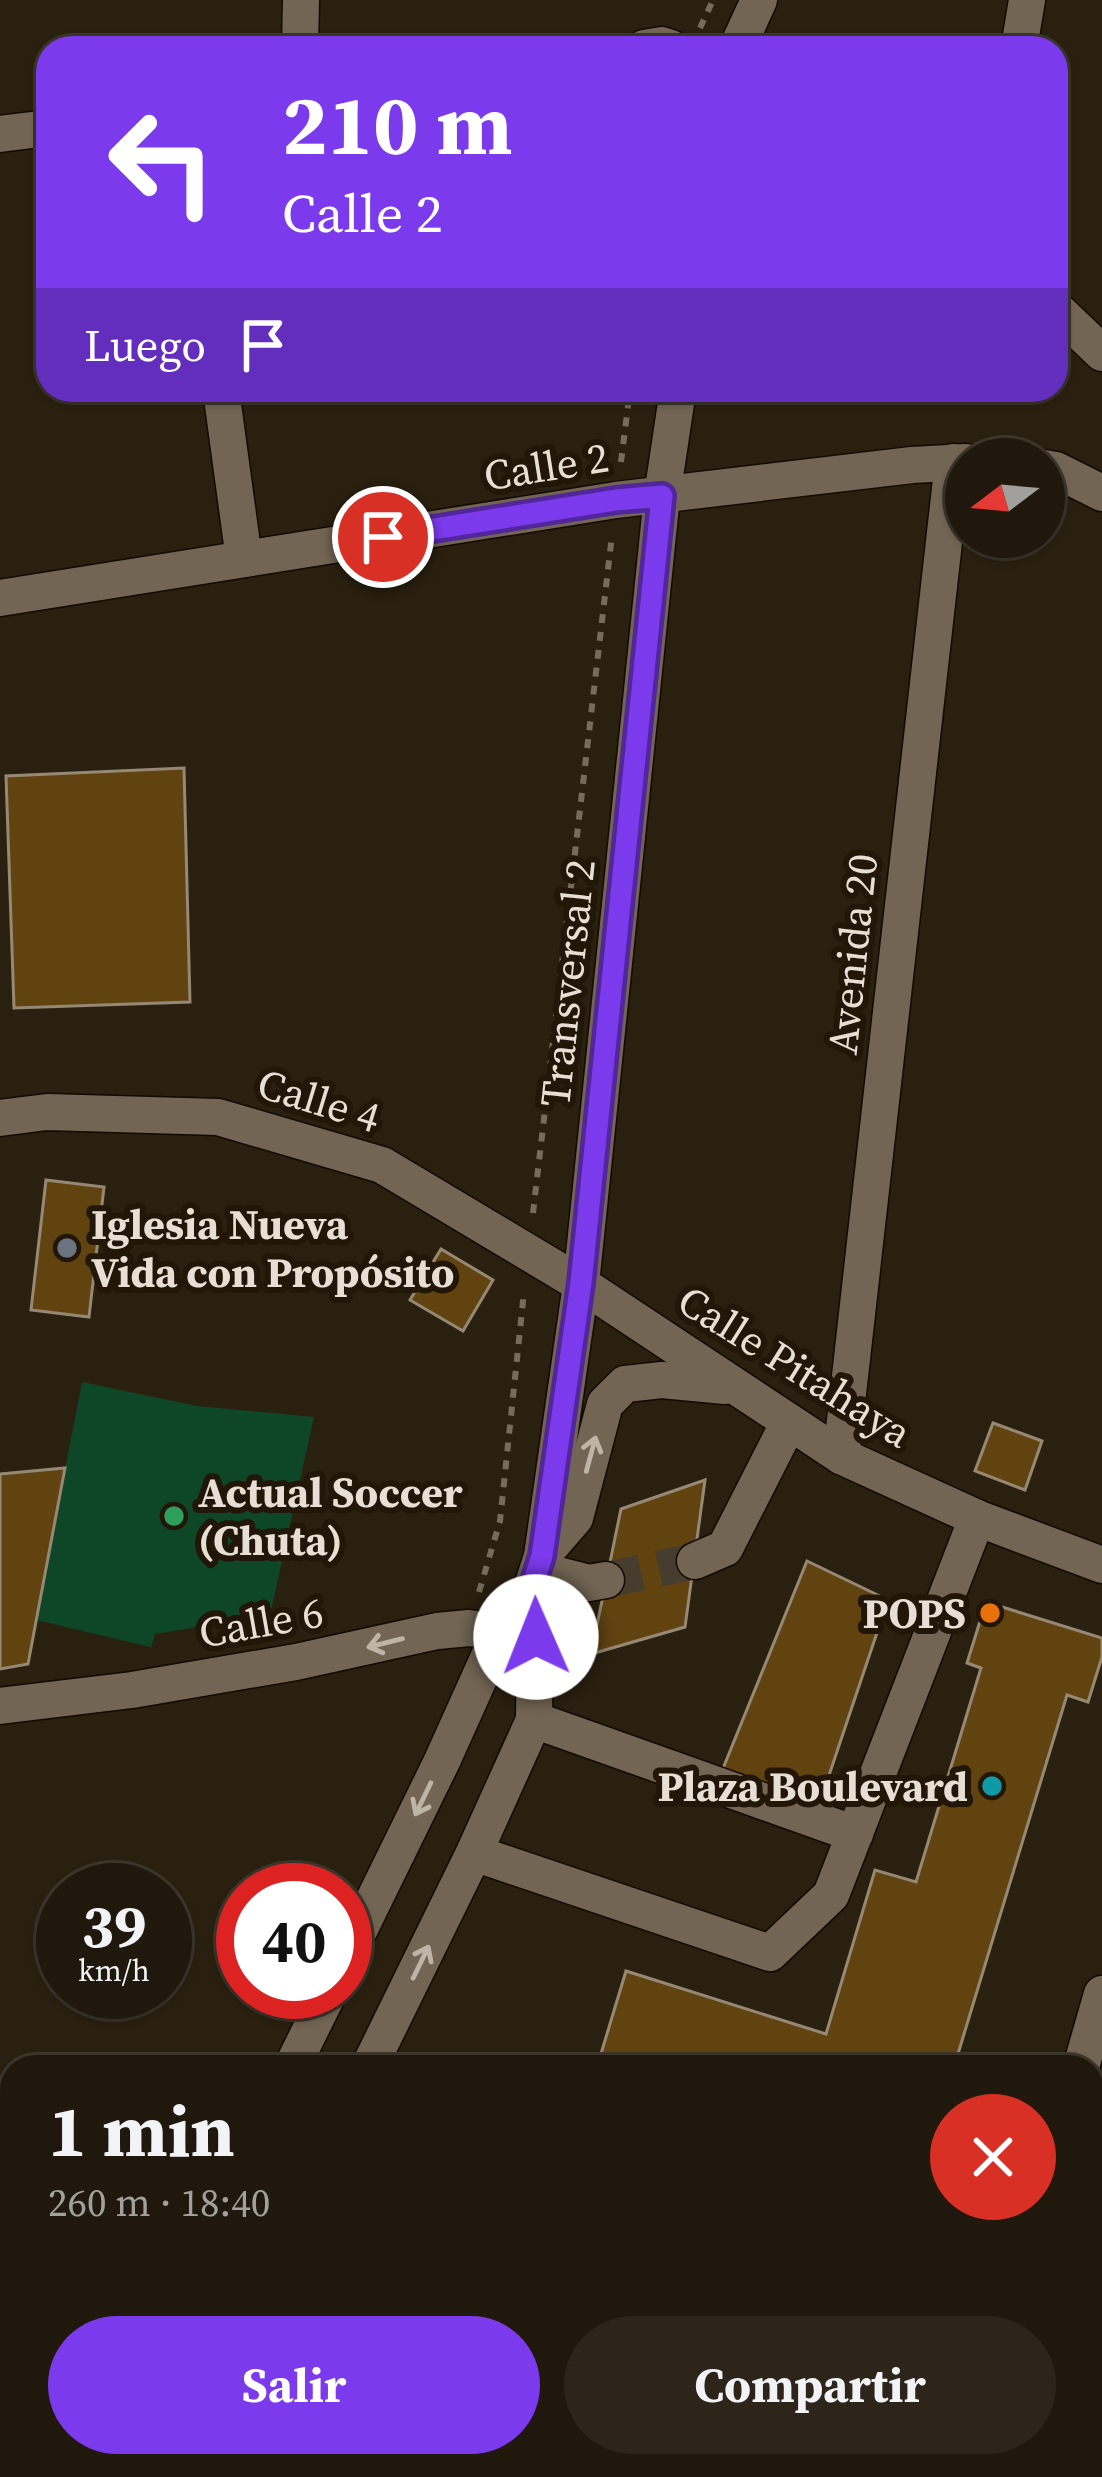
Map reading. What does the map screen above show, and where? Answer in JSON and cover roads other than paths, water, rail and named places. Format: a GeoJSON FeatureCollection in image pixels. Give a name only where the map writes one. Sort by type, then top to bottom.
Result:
{"type":"FeatureCollection","features":[{"type":"Feature","properties":{"kind":"street"},"geometry":{"type":"LineString","coordinates":[[300,36],[301,0]]}},
{"type":"Feature","properties":{"kind":"street"},"geometry":{"type":"LineString","coordinates":[[743,36],[760,0]]}},
{"type":"Feature","properties":{"kind":"street"},"geometry":{"type":"LineString","coordinates":[[1021,36],[1027,0]]}},
{"type":"Feature","properties":{"kind":"street"},"geometry":{"type":"LineString","coordinates":[[0,134],[36,130]]}},
{"type":"Feature","properties":{"kind":"street"},"geometry":{"type":"LineString","coordinates":[[1068,320],[1102,353]]}},
{"type":"Feature","properties":{"kind":"street"},"geometry":{"type":"LineString","coordinates":[[223,402],[244,559]]}},
{"type":"Feature","properties":{"kind":"street","name":"Transversal 2"},"geometry":{"type":"LineString","coordinates":[[534,1720],[538,1570],[581,1283],[662,496],[676,402]]}},
{"type":"Feature","properties":{"kind":"street","name":"Calle 2"},"geometry":{"type":"LineString","coordinates":[[0,598],[616,500],[945,463]]}},
{"type":"Feature","properties":{"kind":"street"},"geometry":{"type":"LineString","coordinates":[[1065,474],[1102,493]]}},
{"type":"Feature","properties":{"kind":"street","name":"Avenida 20"},"geometry":{"type":"LineString","coordinates":[[841,1456],[949,558]]}},
{"type":"Feature","properties":{"kind":"street","name":"Calle 4"},"geometry":{"type":"LineString","coordinates":[[0,1118],[46,1112],[218,1117],[382,1165],[581,1283]]}},
{"type":"Feature","properties":{"kind":"street","name":"Calle Pitahaya"},"geometry":{"type":"LineString","coordinates":[[581,1283],[841,1456],[977,1519],[1102,1565]]}},
{"type":"Feature","properties":{"kind":"street"},"geometry":{"type":"LineString","coordinates":[[372,1904],[500,1632],[575,1518],[605,1404],[626,1384],[662,1379],[735,1387]]}},
{"type":"Feature","properties":{"kind":"street"},"geometry":{"type":"LineString","coordinates":[[694,1561],[725,1548],[789,1422]]}},
{"type":"Feature","properties":{"kind":"street"},"geometry":{"type":"LineString","coordinates":[[474,1853],[770,1953],[831,1895],[977,1519]]}},
{"type":"Feature","properties":{"kind":"street"},"geometry":{"type":"LineString","coordinates":[[538,1570],[589,1583],[606,1580]]}},
{"type":"Feature","properties":{"kind":"street","name":"Calle 6"},"geometry":{"type":"LineString","coordinates":[[0,1706],[296,1662],[437,1631],[469,1628],[536,1637]]}},
{"type":"Feature","properties":{"kind":"street"},"geometry":{"type":"LineString","coordinates":[[375,2055],[534,1720],[855,1834]]}},
{"type":"Feature","properties":{"kind":"street"},"geometry":{"type":"LineString","coordinates":[[1084,2055],[1102,1994]]}},
{"type":"Feature","properties":{"kind":"street"},"geometry":{"type":"LineString","coordinates":[[298,2055],[315,2019]]}},
{"type":"Feature","properties":{"kind":"tunnel"},"geometry":{"type":"LineString","coordinates":[[606,1580],[695,1561]]}},
{"type":"Feature","properties":{"kind":"place","name":"Iglesia Nueva Vida con Propósito"},"geometry":{"type":"Point","coordinates":[67,1248]}},
{"type":"Feature","properties":{"kind":"place","name":"Actual Soccer (Chuta)"},"geometry":{"type":"Point","coordinates":[174,1516]}},
{"type":"Feature","properties":{"kind":"place","name":"POPS"},"geometry":{"type":"Point","coordinates":[990,1613]}},
{"type":"Feature","properties":{"kind":"place","name":"Plaza Boulevard"},"geometry":{"type":"Point","coordinates":[992,1786]}}]}
